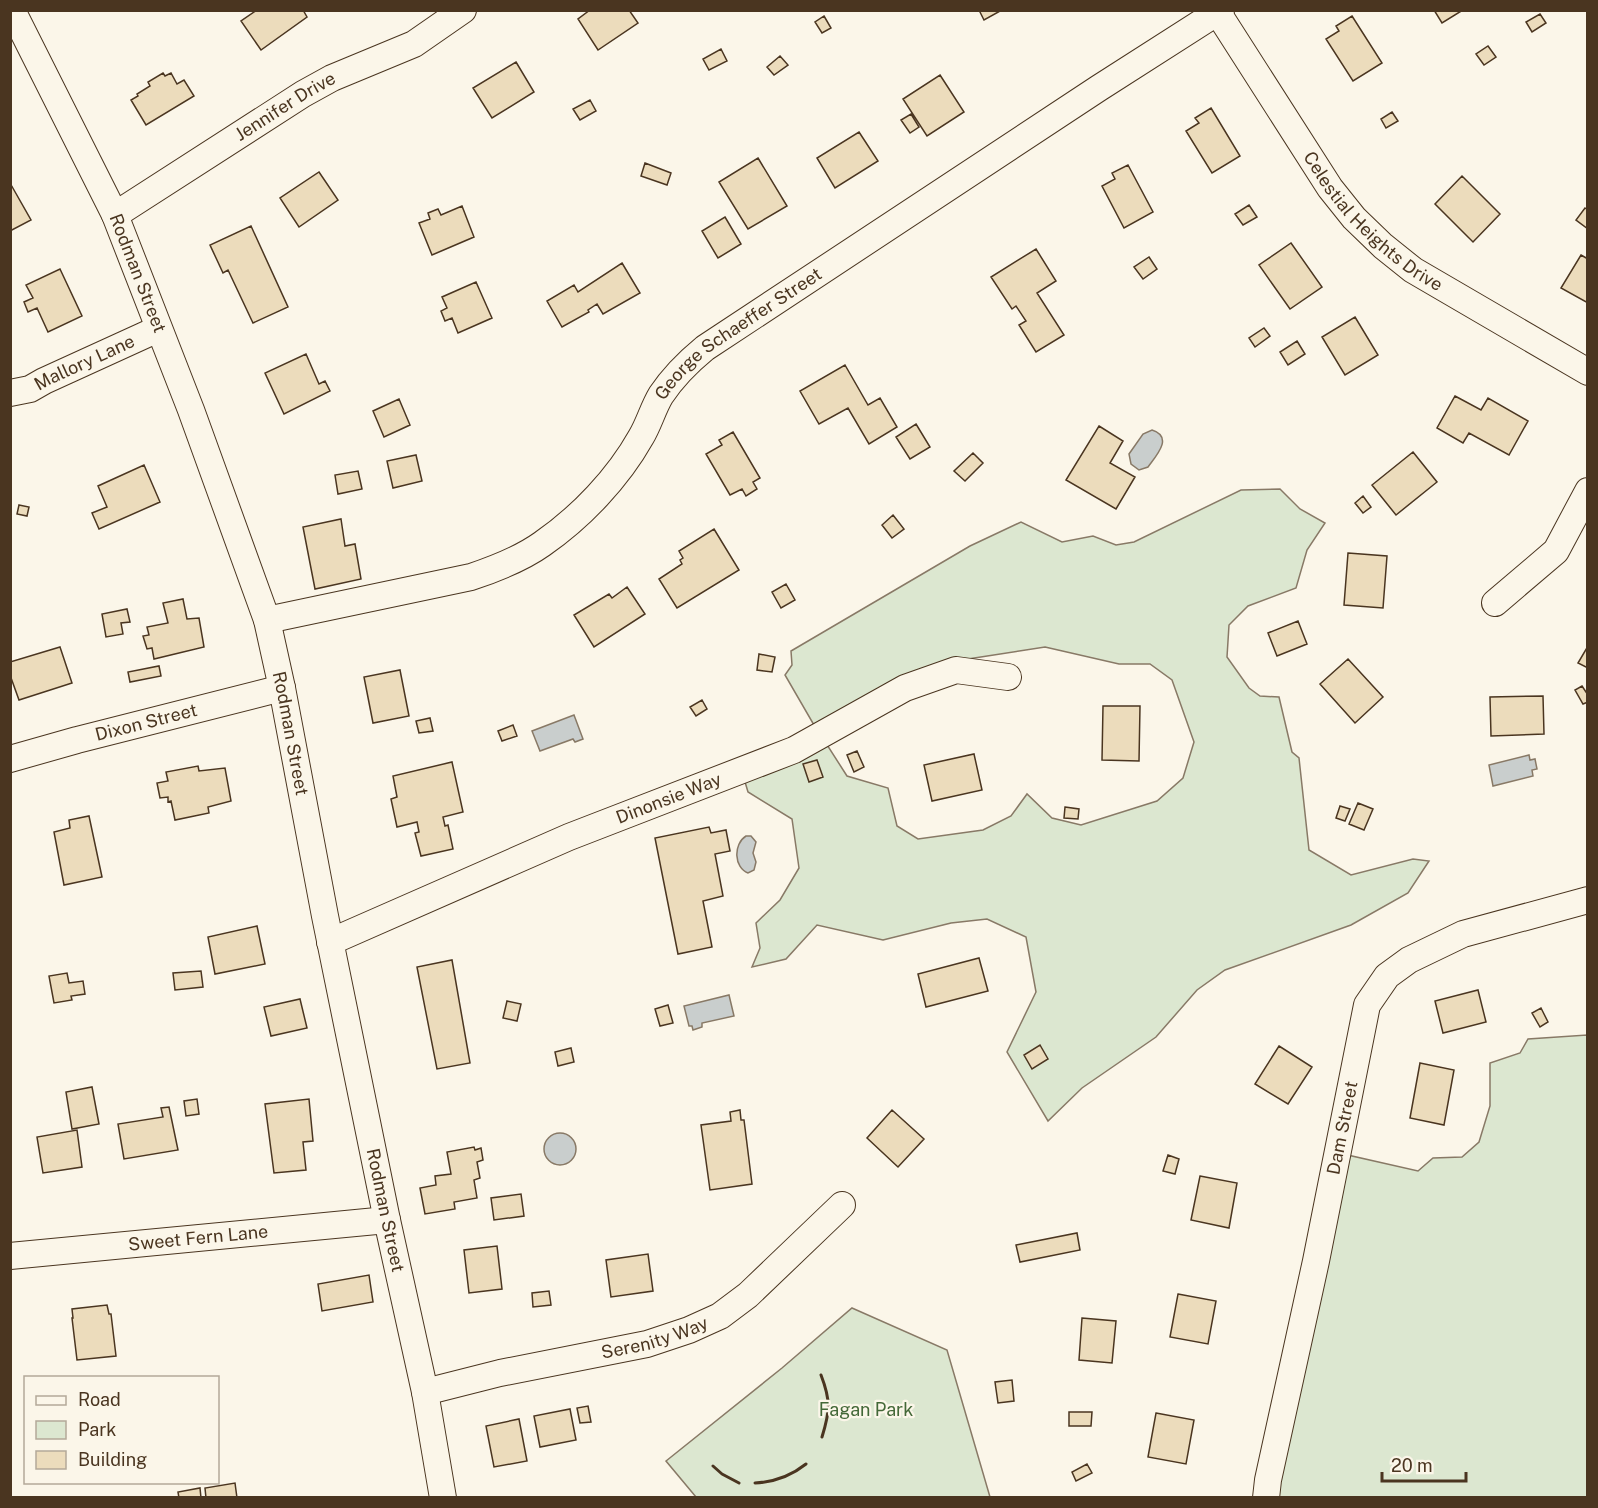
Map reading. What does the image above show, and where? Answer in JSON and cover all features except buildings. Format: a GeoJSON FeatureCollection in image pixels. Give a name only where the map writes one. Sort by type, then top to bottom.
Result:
{"type":"FeatureCollection","features":[{"type":"Feature","properties":{"kind":"street","name":"Rodman Street"},"geometry":{"type":"LineString","coordinates":[[12,10],[115,215],[191,410],[267,620],[330,942],[425,1392],[443,1497]]}},
{"type":"Feature","properties":{"kind":"street","name":"Jennifer Drive"},"geometry":{"type":"LineString","coordinates":[[115,215],[303,94],[332,78],[414,44],[463,10]]}},
{"type":"Feature","properties":{"kind":"street","name":"Celestial Heights Drive"},"geometry":{"type":"LineString","coordinates":[[1219,12],[1330,188],[1354,218],[1383,246],[1413,270],[1587,372]]}},
{"type":"Feature","properties":{"kind":"street","name":"George Schaeffer Street"},"geometry":{"type":"LineString","coordinates":[[267,620],[471,577],[494,569],[540,546],[590,503],[623,464],[641,436],[661,396],[682,368],[705,348],[1099,88],[1219,12]]}},
{"type":"Feature","properties":{"kind":"street","name":"Mallory Lane"},"geometry":{"type":"LineString","coordinates":[[10,393],[30,389],[158,329]]}},
{"type":"Feature","properties":{"kind":"street"},"geometry":{"type":"LineString","coordinates":[[1495,603],[1556,551],[1587,492]]}},
{"type":"Feature","properties":{"kind":"street","name":"Dinonsie Way"},"geometry":{"type":"LineString","coordinates":[[330,942],[569,837],[794,750],[905,688],[956,670],[1008,677]]}},
{"type":"Feature","properties":{"kind":"street","name":"Dixon Street"},"geometry":{"type":"LineString","coordinates":[[10,759],[282,688]]}},
{"type":"Feature","properties":{"kind":"street","name":"Dam Street"},"geometry":{"type":"LineString","coordinates":[[1266,1497],[1367,1005],[1387,976],[1409,960],[1463,934],[1587,900]]}},
{"type":"Feature","properties":{"kind":"street","name":"Serenity Way"},"geometry":{"type":"LineString","coordinates":[[425,1392],[500,1373],[647,1344],[689,1330],[720,1316],[748,1295],[842,1205]]}},
{"type":"Feature","properties":{"kind":"street","name":"Sweet Fern Lane"},"geometry":{"type":"LineString","coordinates":[[10,1256],[387,1220]]}},
{"type":"Feature","properties":{"kind":"green space"},"geometry":{"type":"Polygon","coordinates":[[[1280,489],[1300,509],[1325,523],[1307,550],[1296,588],[1248,606],[1229,625],[1227,657],[1249,688],[1260,696],[1279,697],[1292,752],[1299,758],[1309,850],[1351,875],[1413,859],[1429,861],[1408,893],[1351,925],[1225,970],[1197,990],[1156,1037],[1082,1088],[1048,1121],[1007,1052],[1036,992],[1026,937],[987,919],[951,923],[883,940],[817,925],[786,959],[752,967],[760,948],[756,923],[780,900],[799,868],[792,819],[748,792],[740,765],[814,725],[785,675],[792,665],[791,651],[970,546],[1021,522],[1062,542],[1093,536],[1116,545],[1134,542],[1241,490],[1280,489]],[[1045,647],[942,663],[815,726],[847,776],[888,788],[897,826],[918,839],[983,830],[1011,816],[1027,794],[1052,818],[1081,825],[1157,801],[1183,778],[1194,742],[1172,680],[1150,664],[1119,664],[1045,647]]]}},
{"type":"Feature","properties":{"kind":"green space"},"geometry":{"type":"Polygon","coordinates":[[[1587,1035],[1587,1497],[1270,1498],[1343,1154],[1418,1171],[1433,1158],[1462,1157],[1479,1142],[1490,1106],[1490,1063],[1520,1053],[1528,1039],[1587,1035]]]}},
{"type":"Feature","properties":{"kind":"green space","name":"Fagan Park"},"geometry":{"type":"Polygon","coordinates":[[[852,1308],[947,1350],[990,1497],[696,1497],[666,1461],[782,1368],[852,1308]]]}},
{"type":"Feature","properties":{"kind":"shaded area"},"geometry":{"type":"Polygon","coordinates":[[[1152,430],[1162,437],[1163,442],[1148,467],[1139,470],[1131,464],[1129,454],[1143,434],[1152,430]]]}},
{"type":"Feature","properties":{"kind":"shaded area"},"geometry":{"type":"Polygon","coordinates":[[[574,715],[583,739],[575,742],[573,739],[540,751],[532,731],[574,715]]]}},
{"type":"Feature","properties":{"kind":"shaded area"},"geometry":{"type":"Polygon","coordinates":[[[1529,755],[1530,760],[1535,759],[1537,769],[1532,770],[1533,776],[1493,786],[1489,765],[1529,755]]]}},
{"type":"Feature","properties":{"kind":"shaded area"},"geometry":{"type":"Polygon","coordinates":[[[746,836],[751,836],[756,842],[753,853],[756,862],[754,870],[748,873],[740,866],[737,856],[739,844],[746,836]]]}},
{"type":"Feature","properties":{"kind":"shaded area"},"geometry":{"type":"Polygon","coordinates":[[[729,995],[734,1016],[702,1023],[702,1027],[693,1030],[692,1026],[689,1026],[684,1006],[729,995]]]}},
{"type":"Feature","properties":{"kind":"shaded area"},"geometry":{"type":"Polygon","coordinates":[[[560,1133],[571,1138],[576,1149],[571,1160],[560,1165],[549,1160],[544,1149],[549,1138],[560,1133]]]}},
{"type":"Feature","properties":{"kind":"wall"},"geometry":{"type":"LineString","coordinates":[[821,1375],[828,1406],[822,1437]]}},
{"type":"Feature","properties":{"kind":"wall"},"geometry":{"type":"LineString","coordinates":[[755,1483],[782,1478],[806,1464]]}},
{"type":"Feature","properties":{"kind":"wall"},"geometry":{"type":"LineString","coordinates":[[713,1466],[739,1483]]}}]}
